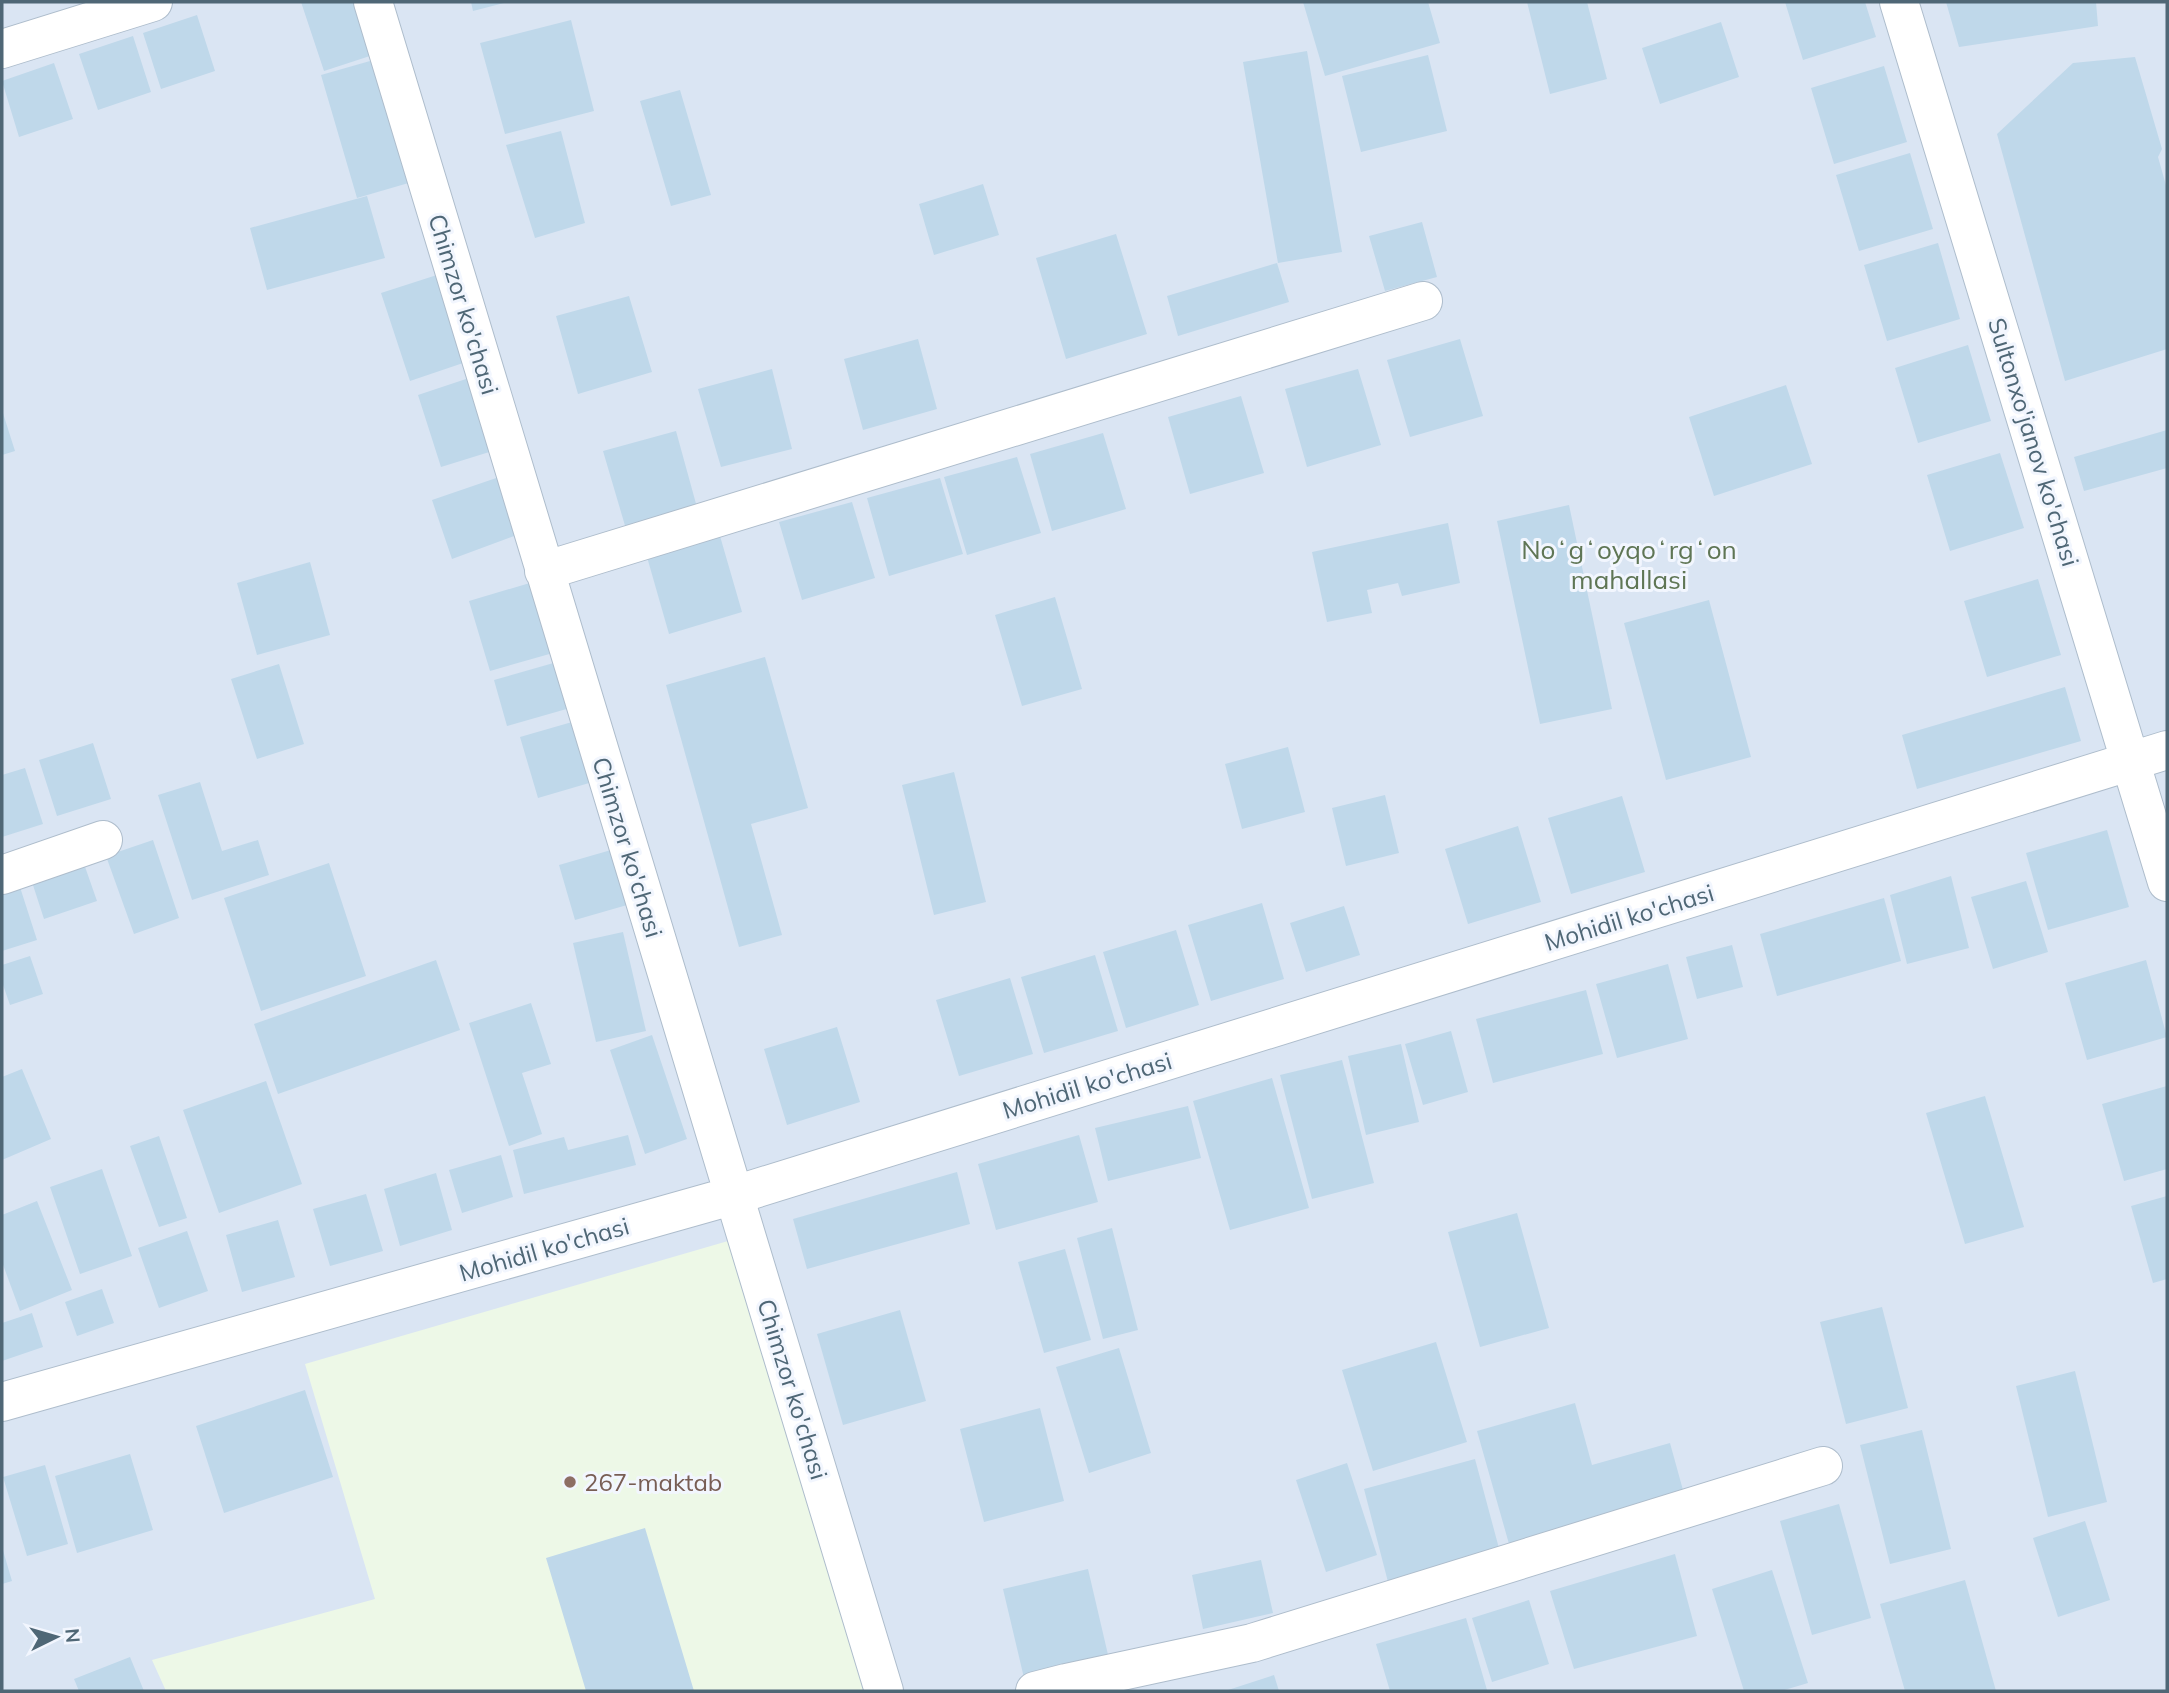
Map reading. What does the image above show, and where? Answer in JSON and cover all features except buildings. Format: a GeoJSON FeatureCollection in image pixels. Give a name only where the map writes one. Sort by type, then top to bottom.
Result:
{"type":"FeatureCollection","features":[{"type":"Feature","properties":{"kind":"street"},"geometry":{"type":"LineString","coordinates":[[2,49],[153,2]]}},
{"type":"Feature","properties":{"kind":"street","name":"Chimzor ko'chasi"},"geometry":{"type":"LineString","coordinates":[[373,2],[884,1691]]}},
{"type":"Feature","properties":{"kind":"street","name":"Sultonxo'janov ko'chasi"},"geometry":{"type":"LineString","coordinates":[[1899,2],[2167,883]]}},
{"type":"Feature","properties":{"kind":"street"},"geometry":{"type":"LineString","coordinates":[[544,571],[1423,301]]}},
{"type":"Feature","properties":{"kind":"street","name":"Mohidil ko'chasi"},"geometry":{"type":"LineString","coordinates":[[2,1402],[735,1195],[2167,750]]}},
{"type":"Feature","properties":{"kind":"street"},"geometry":{"type":"LineString","coordinates":[[2,875],[103,840]]}},
{"type":"Feature","properties":{"kind":"street"},"geometry":{"type":"LineString","coordinates":[[1035,1691],[1252,1643],[1823,1466]]}},
{"type":"Feature","properties":{"kind":"shaded area"},"geometry":{"type":"Polygon","coordinates":[[[2,2],[2167,2],[2167,1691],[2,1691],[2,2]]]}},
{"type":"Feature","properties":{"kind":"shaded area","name":"267-maktab"},"geometry":{"type":"Polygon","coordinates":[[[728,1241],[864,1691],[166,1691],[152,1660],[375,1599],[305,1364],[728,1241]]]}},
{"type":"Feature","properties":{"kind":"place","name":"267-maktab"},"geometry":{"type":"Point","coordinates":[570,1482]}},
{"type":"Feature","properties":{"kind":"district","name":"Noʻgʻoyqoʻrgʻon mahallasi"},"geometry":{"type":"Point","coordinates":[1629,564]}}]}
